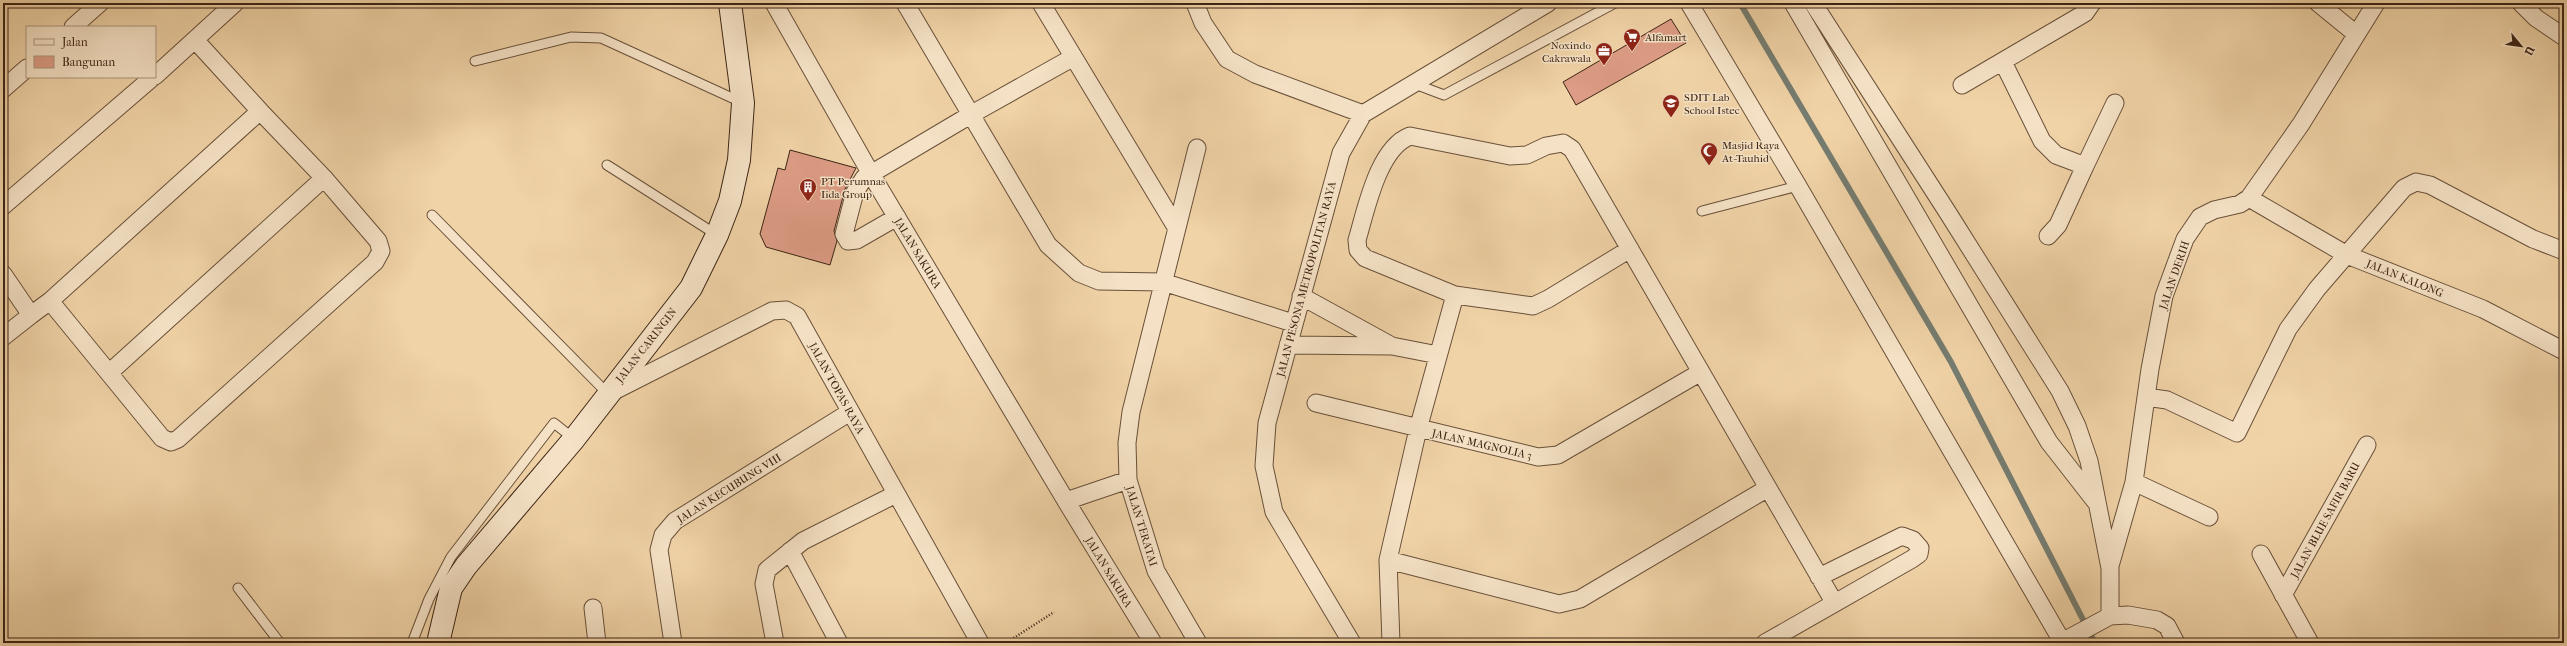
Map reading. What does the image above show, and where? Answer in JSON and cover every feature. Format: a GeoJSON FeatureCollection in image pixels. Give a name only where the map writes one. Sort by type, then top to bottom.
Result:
{"type":"FeatureCollection","features":[{"type":"Feature","properties":{"kind":"main road","name":"JALAN CARINGIN"},"geometry":{"type":"LineString","coordinates":[[438,643],[451,588],[466,566],[574,439],[691,288],[717,235],[730,201],[739,160],[743,103],[730,3]]}},
{"type":"Feature","properties":{"kind":"street"},"geometry":{"type":"LineString","coordinates":[[74,26],[100,3]]}},
{"type":"Feature","properties":{"kind":"street"},"geometry":{"type":"LineString","coordinates":[[156,74],[196,41],[235,3]]}},
{"type":"Feature","properties":{"kind":"street","name":"JALAN SAKURA"},"geometry":{"type":"LineString","coordinates":[[774,3],[871,174],[1066,501],[1153,643]]}},
{"type":"Feature","properties":{"kind":"street"},"geometry":{"type":"LineString","coordinates":[[905,3],[972,114],[1048,245],[1079,273],[1099,280],[1163,282],[1293,323]]}},
{"type":"Feature","properties":{"kind":"street"},"geometry":{"type":"LineString","coordinates":[[1041,3],[1072,58],[1176,227]]}},
{"type":"Feature","properties":{"kind":"street"},"geometry":{"type":"LineString","coordinates":[[1195,3],[1203,23],[1227,59],[1255,74],[1363,114],[1416,84],[1548,3]]}},
{"type":"Feature","properties":{"kind":"street"},"geometry":{"type":"LineString","coordinates":[[1689,3],[2065,640],[2105,618],[2128,615],[2157,620],[2167,626],[2176,643]]}},
{"type":"Feature","properties":{"kind":"street"},"geometry":{"type":"LineString","coordinates":[[1793,3],[2049,442],[2097,503]]}},
{"type":"Feature","properties":{"kind":"street"},"geometry":{"type":"LineString","coordinates":[[1813,3],[2060,391],[2077,426],[2089,461],[2110,568],[2105,618]]}},
{"type":"Feature","properties":{"kind":"street"},"geometry":{"type":"LineString","coordinates":[[1962,85],[2085,13],[2092,3]]}},
{"type":"Feature","properties":{"kind":"street"},"geometry":{"type":"LineString","coordinates":[[2318,3],[2356,34]]}},
{"type":"Feature","properties":{"kind":"street"},"geometry":{"type":"LineString","coordinates":[[2249,198],[2301,124],[2376,3]]}},
{"type":"Feature","properties":{"kind":"street"},"geometry":{"type":"LineString","coordinates":[[2521,3],[2536,18],[2564,38]]}},
{"type":"Feature","properties":{"kind":"street"},"geometry":{"type":"LineString","coordinates":[[50,301],[162,438],[170,442],[178,439],[375,262],[381,252],[378,241],[324,178],[196,41]]}},
{"type":"Feature","properties":{"kind":"street"},"geometry":{"type":"LineString","coordinates":[[897,217],[857,240],[848,241],[844,234],[855,192],[864,178],[972,114],[1072,58]]}},
{"type":"Feature","properties":{"kind":"street"},"geometry":{"type":"LineString","coordinates":[[2003,62],[2042,141],[2056,155],[2085,166]]}},
{"type":"Feature","properties":{"kind":"street"},"geometry":{"type":"LineString","coordinates":[[3,89],[26,69]]}},
{"type":"Feature","properties":{"kind":"street"},"geometry":{"type":"LineString","coordinates":[[3,206],[152,78]]}},
{"type":"Feature","properties":{"kind":"street"},"geometry":{"type":"LineString","coordinates":[[2048,236],[2058,225],[2115,103]]}},
{"type":"Feature","properties":{"kind":"street"},"geometry":{"type":"LineString","coordinates":[[3,337],[50,301],[260,111]]}},
{"type":"Feature","properties":{"kind":"street","name":"JALAN PESONA METROPOLITAN RAYA"},"geometry":{"type":"LineString","coordinates":[[1352,643],[1274,512],[1264,466],[1267,423],[1293,323],[1341,152],[1363,114]]}},
{"type":"Feature","properties":{"kind":"street"},"geometry":{"type":"LineString","coordinates":[[1630,249],[1534,306],[1455,295],[1376,264],[1365,258],[1358,250],[1357,240],[1378,172],[1400,139],[1410,136],[1510,156],[1527,155],[1546,146],[1562,143],[1572,149],[1630,249],[1768,488],[1819,577],[1834,602]]}},
{"type":"Feature","properties":{"kind":"street","name":"JALAN TERATAI"},"geometry":{"type":"LineString","coordinates":[[1197,148],[1176,227],[1131,412],[1127,443],[1128,480],[1156,571],[1198,643]]}},
{"type":"Feature","properties":{"kind":"street"},"geometry":{"type":"LineString","coordinates":[[109,373],[324,178]]}},
{"type":"Feature","properties":{"kind":"street"},"geometry":{"type":"LineString","coordinates":[[2146,397],[2173,402],[2233,433],[2236,433],[2288,329],[2317,290],[2404,188],[2416,182],[2430,185],[2533,239],[2564,251]]}},
{"type":"Feature","properties":{"kind":"street","name":"JALAN KALONG"},"geometry":{"type":"LineString","coordinates":[[2249,198],[2347,255],[2483,309],[2564,351]]}},
{"type":"Feature","properties":{"kind":"street","name":"JALAN DERIH"},"geometry":{"type":"LineString","coordinates":[[2110,568],[2134,482],[2146,397],[2164,296],[2185,240],[2200,217],[2214,210],[2240,204],[2249,198]]}},
{"type":"Feature","properties":{"kind":"street"},"geometry":{"type":"LineString","coordinates":[[3,274],[31,315]]}},
{"type":"Feature","properties":{"kind":"street"},"geometry":{"type":"LineString","coordinates":[[1391,643],[1388,560],[1418,429],[1455,295]]}},
{"type":"Feature","properties":{"kind":"street"},"geometry":{"type":"LineString","coordinates":[[1301,296],[1392,346]]}},
{"type":"Feature","properties":{"kind":"street","name":"JALAN TOPAS RAYA"},"geometry":{"type":"LineString","coordinates":[[608,394],[772,311],[786,310],[797,316],[980,643]]}},
{"type":"Feature","properties":{"kind":"street"},"geometry":{"type":"LineString","coordinates":[[1288,345],[1392,346],[1438,355]]}},
{"type":"Feature","properties":{"kind":"street","name":"JALAN MAGNOLIA 3"},"geometry":{"type":"LineString","coordinates":[[1316,403],[1538,457],[1558,455],[1701,372]]}},
{"type":"Feature","properties":{"kind":"street","name":"JALAN KECUBUNG VIII"},"geometry":{"type":"LineString","coordinates":[[673,643],[659,550],[663,535],[675,521],[850,412]]}},
{"type":"Feature","properties":{"kind":"street","name":"JALAN BLUE SAFIR BARU"},"geometry":{"type":"LineString","coordinates":[[2283,594],[2367,445]]}},
{"type":"Feature","properties":{"kind":"street"},"geometry":{"type":"LineString","coordinates":[[1066,501],[1128,480]]}},
{"type":"Feature","properties":{"kind":"street"},"geometry":{"type":"LineString","coordinates":[[2134,482],[2209,517]]}},
{"type":"Feature","properties":{"kind":"street"},"geometry":{"type":"LineString","coordinates":[[1388,560],[1559,604],[1580,599],[1768,488]]}},
{"type":"Feature","properties":{"kind":"street"},"geometry":{"type":"LineString","coordinates":[[775,643],[764,578],[767,570],[790,551],[810,538],[896,494]]}},
{"type":"Feature","properties":{"kind":"street"},"geometry":{"type":"LineString","coordinates":[[1765,643],[1834,602],[1912,559],[1919,554],[1920,548],[1913,540],[1902,536],[1819,577]]}},
{"type":"Feature","properties":{"kind":"street"},"geometry":{"type":"LineString","coordinates":[[790,551],[839,643]]}},
{"type":"Feature","properties":{"kind":"street"},"geometry":{"type":"LineString","coordinates":[[2261,554],[2310,643]]}},
{"type":"Feature","properties":{"kind":"street"},"geometry":{"type":"LineString","coordinates":[[593,608],[597,643]]}},
{"type":"Feature","properties":{"kind":"lane"},"geometry":{"type":"LineString","coordinates":[[1416,84],[1444,95],[1614,3]]}},
{"type":"Feature","properties":{"kind":"lane"},"geometry":{"type":"LineString","coordinates":[[475,61],[571,37],[601,38],[743,103]]}},
{"type":"Feature","properties":{"kind":"lane"},"geometry":{"type":"LineString","coordinates":[[607,164],[717,235]]}},
{"type":"Feature","properties":{"kind":"lane"},"geometry":{"type":"LineString","coordinates":[[1702,211],[1798,186]]}},
{"type":"Feature","properties":{"kind":"lane"},"geometry":{"type":"LineString","coordinates":[[432,215],[608,394]]}},
{"type":"Feature","properties":{"kind":"lane"},"geometry":{"type":"LineString","coordinates":[[412,643],[429,599],[450,557],[554,423],[574,439]]}},
{"type":"Feature","properties":{"kind":"lane"},"geometry":{"type":"LineString","coordinates":[[238,588],[280,643]]}},
{"type":"Feature","properties":{"kind":"path"},"geometry":{"type":"LineString","coordinates":[[1006,643],[1054,612]]}},
{"type":"Feature","properties":{"kind":"building"},"geometry":{"type":"Polygon","coordinates":[[[1671,19],[1686,43],[1576,105],[1563,82],[1671,19]]]}},
{"type":"Feature","properties":{"kind":"building","name":"PT Perumnas Iida Group"},"geometry":{"type":"Polygon","coordinates":[[[790,150],[856,168],[845,189],[834,231],[837,241],[830,265],[766,247],[760,234],[778,168],[785,170],[790,150]]]}},
{"type":"Feature","properties":{"kind":"waterway"},"geometry":{"type":"LineString","coordinates":[[1740,3],[1951,362],[2095,643]]}},
{"type":"Feature","properties":{"kind":"place","name":"Alfamart"},"geometry":{"type":"Point","coordinates":[1632,52]}},
{"type":"Feature","properties":{"kind":"place","name":"Noxindo Cakrawala"},"geometry":{"type":"Point","coordinates":[1604,66]}},
{"type":"Feature","properties":{"kind":"place","name":"SDIT Lab School Istec"},"geometry":{"type":"Point","coordinates":[1671,118]}},
{"type":"Feature","properties":{"kind":"place","name":"Masjid Raya At-Tauhid"},"geometry":{"type":"Point","coordinates":[1709,166]}},
{"type":"Feature","properties":{"kind":"place","name":"PT Perumnas Iida Group"},"geometry":{"type":"Point","coordinates":[808,202]}}]}
